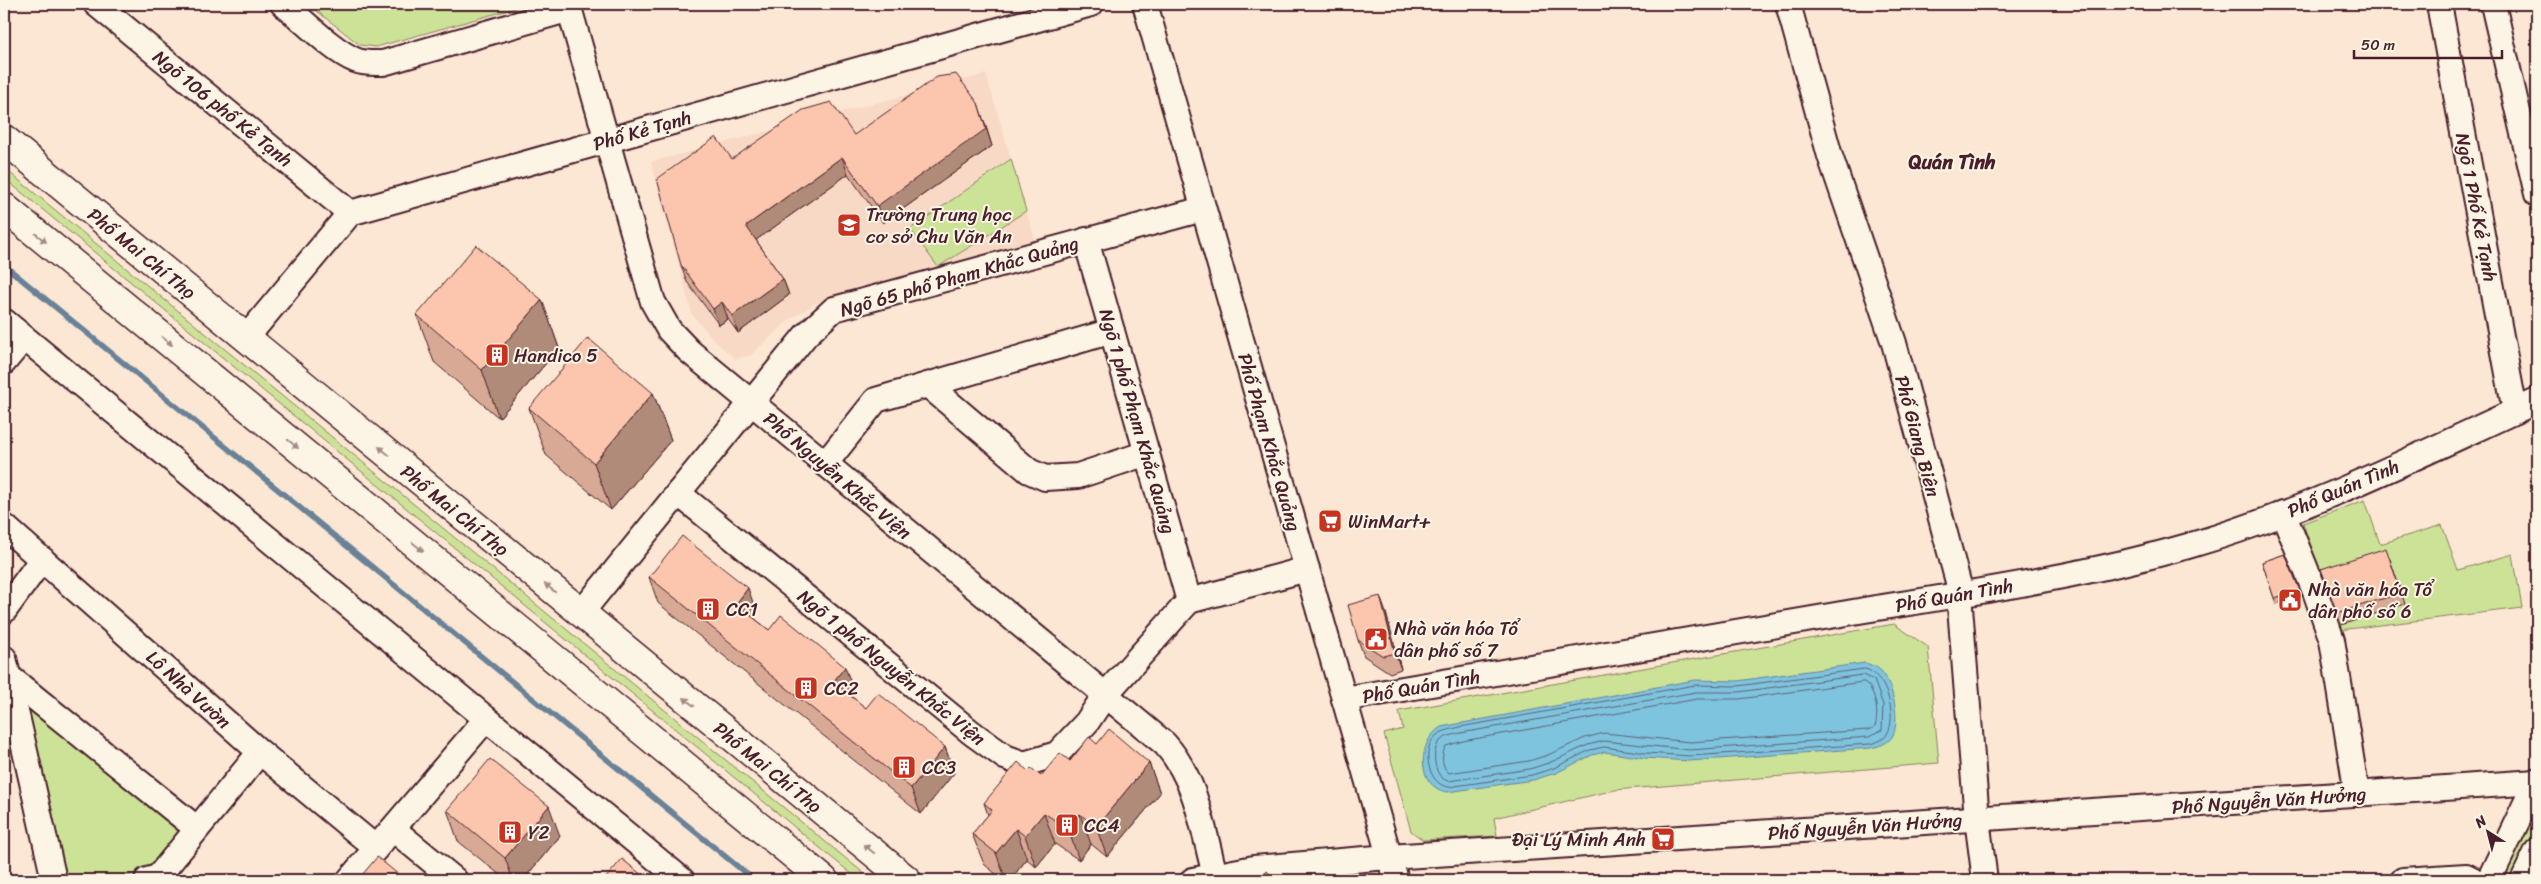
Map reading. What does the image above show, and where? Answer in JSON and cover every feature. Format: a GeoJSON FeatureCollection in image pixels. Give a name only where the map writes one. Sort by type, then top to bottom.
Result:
{"type":"FeatureCollection","features":[{"type":"Feature","properties":{"kind":"main road","name":"Phố Mai Chí Thọ"},"geometry":{"type":"LineString","coordinates":[[4,139],[907,880]]}},
{"type":"Feature","properties":{"kind":"main road"},"geometry":{"type":"LineString","coordinates":[[4,207],[824,880]]}},
{"type":"Feature","properties":{"kind":"street","name":"Ngõ 106 phố Kẻ Tạnh"},"geometry":{"type":"LineString","coordinates":[[96,4],[350,212]]}},
{"type":"Feature","properties":{"kind":"street"},"geometry":{"type":"LineString","coordinates":[[283,4],[345,54],[356,61],[369,63],[383,62],[569,7]]}},
{"type":"Feature","properties":{"kind":"street","name":"Phố Kẻ Tạnh"},"geometry":{"type":"LineString","coordinates":[[350,212],[1091,4]]}},
{"type":"Feature","properties":{"kind":"street","name":"Phố Phạm Khắc Quảng"},"geometry":{"type":"LineString","coordinates":[[1145,4],[1396,880]]}},
{"type":"Feature","properties":{"kind":"street","name":"Phố Giang Biên"},"geometry":{"type":"LineString","coordinates":[[1788,4],[1830,156],[1894,343],[1960,594],[1977,819],[1985,880]]}},
{"type":"Feature","properties":{"kind":"street","name":"Ngõ 1 Phố Kẻ Tạnh"},"geometry":{"type":"LineString","coordinates":[[2439,4],[2515,411]]}},
{"type":"Feature","properties":{"kind":"street"},"geometry":{"type":"LineString","coordinates":[[2494,4],[2537,194]]}},
{"type":"Feature","properties":{"kind":"street","name":"Phố Nguyễn Khắc Viện"},"geometry":{"type":"LineString","coordinates":[[569,7],[654,302],[669,330],[689,351],[751,403],[1165,744],[1182,766],[1192,787],[1204,878]]}},
{"type":"Feature","properties":{"kind":"street","name":"Ngõ 65 phố Phạm Khắc Quảng"},"geometry":{"type":"LineString","coordinates":[[581,612],[806,335],[834,309],[1204,209]]}},
{"type":"Feature","properties":{"kind":"street"},"geometry":{"type":"LineString","coordinates":[[246,338],[350,212]]}},
{"type":"Feature","properties":{"kind":"street","name":"Ngõ 1 phố Phạm Khắc Quảng"},"geometry":{"type":"LineString","coordinates":[[1086,240],[1189,601]]}},
{"type":"Feature","properties":{"kind":"street"},"geometry":{"type":"LineString","coordinates":[[4,321],[682,880]]}},
{"type":"Feature","properties":{"kind":"street"},"geometry":{"type":"LineString","coordinates":[[825,464],[876,400],[1112,331]]}},
{"type":"Feature","properties":{"kind":"street"},"geometry":{"type":"LineString","coordinates":[[4,362],[24,338]]}},
{"type":"Feature","properties":{"kind":"street"},"geometry":{"type":"LineString","coordinates":[[928,385],[1029,470],[1045,478],[1078,476],[1147,453]]}},
{"type":"Feature","properties":{"kind":"street","name":"Phố Quán Tình"},"geometry":{"type":"LineString","coordinates":[[1344,699],[1960,594],[2117,565],[2188,546],[2283,513],[2408,460],[2537,401]]}},
{"type":"Feature","properties":{"kind":"street","name":"Ngõ 1 phố Nguyễn Khắc Viện"},"geometry":{"type":"LineString","coordinates":[[678,493],[964,727],[1005,757],[1024,764],[1056,754],[1088,722],[1105,695]]}},
{"type":"Feature","properties":{"kind":"street"},"geometry":{"type":"LineString","coordinates":[[2283,513],[2316,594],[2332,640],[2357,794]]}},
{"type":"Feature","properties":{"kind":"street","name":"Lô Nhà Vườn"},"geometry":{"type":"LineString","coordinates":[[4,526],[260,752],[376,848]]}},
{"type":"Feature","properties":{"kind":"street"},"geometry":{"type":"LineString","coordinates":[[4,611],[42,559]]}},
{"type":"Feature","properties":{"kind":"street"},"geometry":{"type":"LineString","coordinates":[[1105,695],[1189,601],[1307,569]]}},
{"type":"Feature","properties":{"kind":"street"},"geometry":{"type":"LineString","coordinates":[[6,667],[196,828]]}},
{"type":"Feature","properties":{"kind":"street"},"geometry":{"type":"LineString","coordinates":[[6,667],[54,880]]}},
{"type":"Feature","properties":{"kind":"street"},"geometry":{"type":"LineString","coordinates":[[349,880],[486,719]]}},
{"type":"Feature","properties":{"kind":"street"},"geometry":{"type":"LineString","coordinates":[[146,880],[158,877],[196,828],[260,752]]}},
{"type":"Feature","properties":{"kind":"street"},"geometry":{"type":"LineString","coordinates":[[2489,880],[2537,782]]}},
{"type":"Feature","properties":{"kind":"street","name":"Phố Nguyễn Văn Hưởng"},"geometry":{"type":"LineString","coordinates":[[1204,878],[1254,868],[1389,857],[2537,782]]}},
{"type":"Feature","properties":{"kind":"street"},"geometry":{"type":"LineString","coordinates":[[393,829],[456,880]]}},
{"type":"Feature","properties":{"kind":"street"},"geometry":{"type":"LineString","coordinates":[[2523,880],[2537,851]]}},
{"type":"Feature","properties":{"kind":"street"},"geometry":{"type":"LineString","coordinates":[[2403,880],[2466,876],[2474,880]]}},
{"type":"Feature","properties":{"kind":"shaded area","name":"Trường Trung học cơ sở Chu Văn An"},"geometry":{"type":"Polygon","coordinates":[[[986,74],[1035,240],[816,303],[789,320],[751,355],[735,359],[714,340],[692,314],[651,162],[986,74]]]}},
{"type":"Feature","properties":{"kind":"green space"},"geometry":{"type":"Polygon","coordinates":[[[308,4],[530,4],[376,47],[360,45],[308,4]]]}},
{"type":"Feature","properties":{"kind":"green space"},"geometry":{"type":"Polygon","coordinates":[[[1011,159],[1026,211],[938,267],[910,229],[1011,159]]]}},
{"type":"Feature","properties":{"kind":"green space"},"geometry":{"type":"Polygon","coordinates":[[[4,168],[872,880],[859,880],[4,178],[4,168]]]}},
{"type":"Feature","properties":{"kind":"green space"},"geometry":{"type":"Polygon","coordinates":[[[2365,500],[2380,544],[2442,525],[2458,570],[2513,554],[2522,608],[2339,630],[2303,523],[2365,500]]]}},
{"type":"Feature","properties":{"kind":"green space"},"geometry":{"type":"Polygon","coordinates":[[[1894,624],[1928,647],[1939,763],[1615,790],[1494,818],[1497,836],[1423,840],[1411,831],[1384,734],[1403,729],[1399,711],[1894,624]]]}},
{"type":"Feature","properties":{"kind":"green space"},"geometry":{"type":"Polygon","coordinates":[[[24,705],[185,827],[150,868],[116,880],[68,880],[24,705]]]}},
{"type":"Feature","properties":{"kind":"green space"},"geometry":{"type":"Polygon","coordinates":[[[2537,813],[2537,831],[2515,877],[2512,879],[2505,878],[2503,875],[2532,815],[2537,813]]]}},
{"type":"Feature","properties":{"kind":"water"},"geometry":{"type":"Polygon","coordinates":[[[1865,663],[1879,669],[1886,678],[1895,704],[1896,713],[1895,731],[1892,737],[1885,743],[1871,748],[1689,761],[1645,758],[1605,752],[1592,755],[1556,773],[1533,780],[1447,792],[1437,788],[1430,782],[1425,773],[1423,763],[1427,742],[1441,727],[1695,680],[1737,681],[1865,663]]]}},
{"type":"Feature","properties":{"kind":"building"},"geometry":{"type":"Polygon","coordinates":[[[956,74],[978,103],[986,129],[877,206],[842,157],[746,226],[783,279],[732,316],[722,302],[713,309],[681,265],[657,179],[716,137],[732,159],[803,110],[831,102],[854,135],[937,77],[956,74]]]}},
{"type":"Feature","properties":{"kind":"building"},"geometry":{"type":"Polygon","coordinates":[[[476,245],[542,300],[482,370],[417,315],[476,245]]]}},
{"type":"Feature","properties":{"kind":"building"},"geometry":{"type":"Polygon","coordinates":[[[588,338],[653,393],[594,463],[529,408],[588,338]]]}},
{"type":"Feature","properties":{"kind":"building"},"geometry":{"type":"Polygon","coordinates":[[[682,536],[748,588],[736,604],[769,630],[781,615],[845,667],[833,682],[866,708],[878,693],[945,747],[911,788],[649,577],[682,536]]]}},
{"type":"Feature","properties":{"kind":"building"},"geometry":{"type":"Polygon","coordinates":[[[2386,548],[2401,593],[2337,613],[2321,569],[2386,548]]]}},
{"type":"Feature","properties":{"kind":"building"},"geometry":{"type":"Polygon","coordinates":[[[2285,554],[2300,591],[2274,598],[2262,562],[2285,554]]]}},
{"type":"Feature","properties":{"kind":"building","name":"Nhà văn hóa Tổ dân phố số 7"},"geometry":{"type":"Polygon","coordinates":[[[1380,596],[1395,653],[1383,656],[1358,640],[1348,605],[1380,596]]]}},
{"type":"Feature","properties":{"kind":"building"},"geometry":{"type":"Polygon","coordinates":[[[1109,729],[1149,763],[1096,827],[1080,814],[1068,829],[1044,813],[1025,836],[1016,829],[996,853],[972,834],[992,810],[984,803],[1018,762],[1028,771],[1031,768],[1041,776],[1060,753],[1070,761],[1089,737],[1097,744],[1109,729]]]}},
{"type":"Feature","properties":{"kind":"building"},"geometry":{"type":"Polygon","coordinates":[[[490,759],[549,806],[505,858],[447,810],[490,759]]]}},
{"type":"Feature","properties":{"kind":"building"},"geometry":{"type":"Polygon","coordinates":[[[377,857],[405,880],[358,880],[377,857]]]}},
{"type":"Feature","properties":{"kind":"building"},"geometry":{"type":"Polygon","coordinates":[[[622,859],[648,880],[604,880],[622,859]]]}},
{"type":"Feature","properties":{"kind":"building"},"geometry":{"type":"Polygon","coordinates":[[[1267,871],[1276,880],[1258,880],[1267,871]]]}},
{"type":"Feature","properties":{"kind":"waterway"},"geometry":{"type":"LineString","coordinates":[[4,265],[754,880]]}},
{"type":"Feature","properties":{"kind":"place","name":"Trường Trung học cơ sở Chu Văn An"},"geometry":{"type":"Point","coordinates":[849,225]}},
{"type":"Feature","properties":{"kind":"place","name":"Handico 5"},"geometry":{"type":"Point","coordinates":[497,355]}},
{"type":"Feature","properties":{"kind":"place","name":"WinMart+"},"geometry":{"type":"Point","coordinates":[1330,521]}},
{"type":"Feature","properties":{"kind":"place","name":"Nhà văn hóa Tổ dân phố số 6"},"geometry":{"type":"Point","coordinates":[2290,600]}},
{"type":"Feature","properties":{"kind":"place","name":"CC1"},"geometry":{"type":"Point","coordinates":[708,609]}},
{"type":"Feature","properties":{"kind":"place","name":"Nhà văn hóa Tổ dân phố số 7"},"geometry":{"type":"Point","coordinates":[1376,639]}},
{"type":"Feature","properties":{"kind":"place","name":"CC2"},"geometry":{"type":"Point","coordinates":[806,688]}},
{"type":"Feature","properties":{"kind":"place","name":"CC3"},"geometry":{"type":"Point","coordinates":[904,767]}},
{"type":"Feature","properties":{"kind":"place","name":"CC4"},"geometry":{"type":"Point","coordinates":[1067,825]}},
{"type":"Feature","properties":{"kind":"place","name":"Y2"},"geometry":{"type":"Point","coordinates":[510,832]}},
{"type":"Feature","properties":{"kind":"place","name":"Đại Lý Minh Anh"},"geometry":{"type":"Point","coordinates":[1663,839]}},
{"type":"Feature","properties":{"kind":"district","name":"Quán Tình"},"geometry":{"type":"Point","coordinates":[1952,162]}}]}
